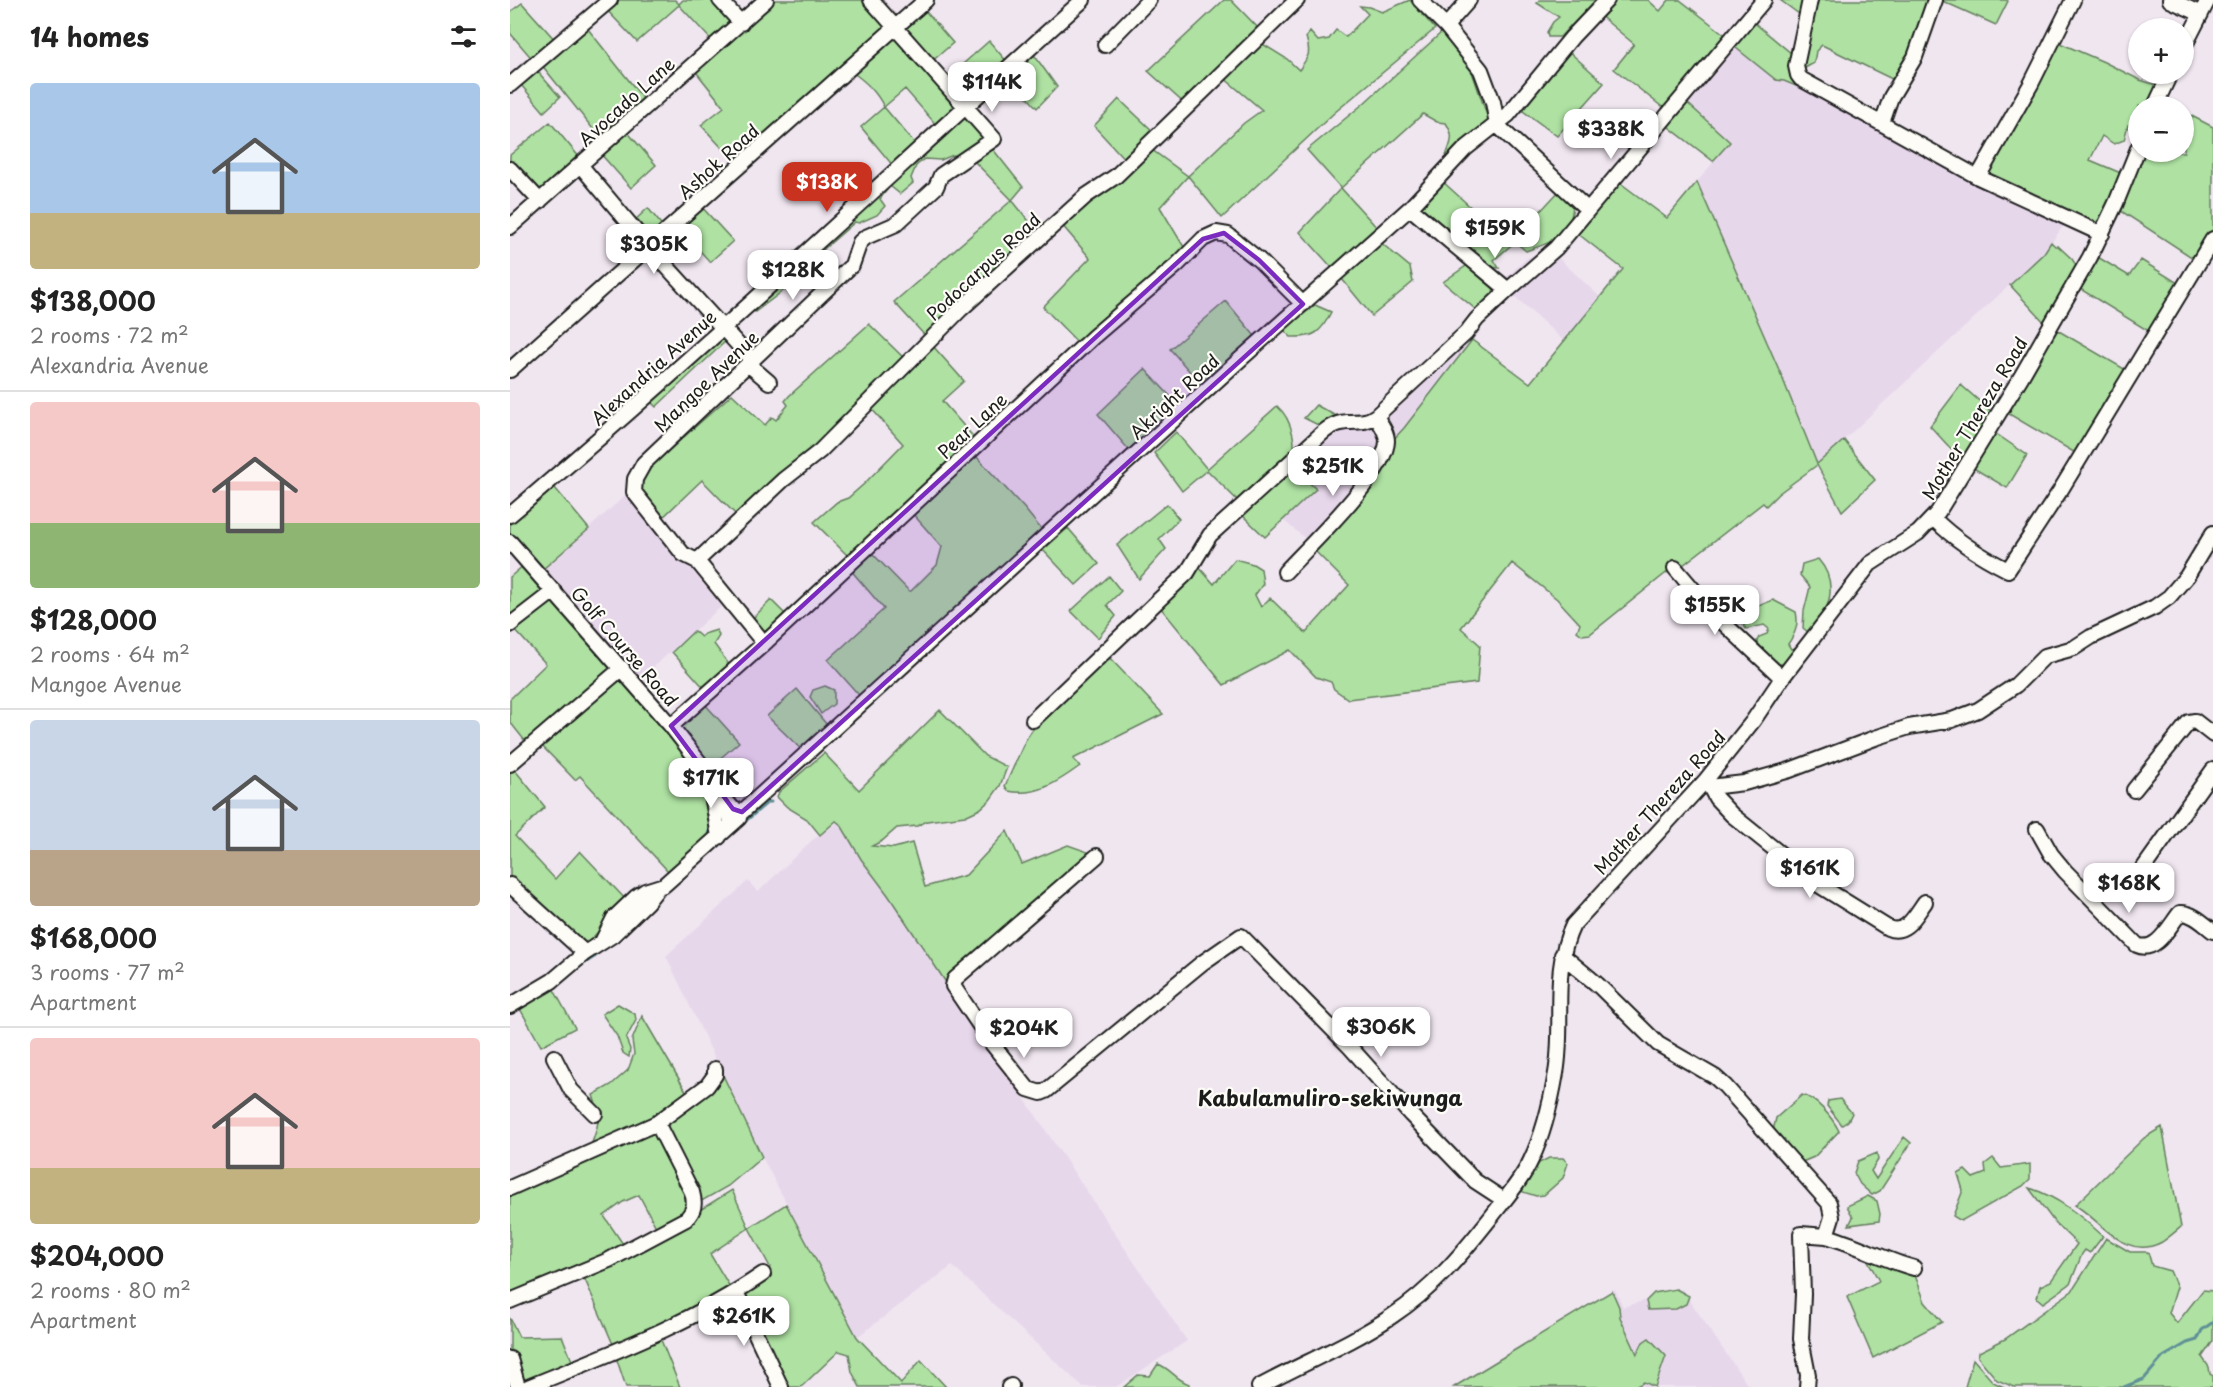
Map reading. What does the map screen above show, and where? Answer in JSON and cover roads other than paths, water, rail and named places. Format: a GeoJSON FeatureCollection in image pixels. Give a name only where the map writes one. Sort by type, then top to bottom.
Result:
{"type":"FeatureCollection","features":[{"type":"Feature","properties":{"kind":"street"},"geometry":{"type":"LineString","coordinates":[[510,84],[610,0]]}},
{"type":"Feature","properties":{"kind":"street"},"geometry":{"type":"LineString","coordinates":[[720,0],[741,23]]}},
{"type":"Feature","properties":{"kind":"street","name":"Avocado Lane"},"geometry":{"type":"LineString","coordinates":[[510,227],[766,0]]}},
{"type":"Feature","properties":{"kind":"street"},"geometry":{"type":"LineString","coordinates":[[871,0],[967,107]]}},
{"type":"Feature","properties":{"kind":"street","name":"Ashok Road"},"geometry":{"type":"LineString","coordinates":[[510,370],[926,0]]}},
{"type":"Feature","properties":{"kind":"street","name":"Alexandria Avenue"},"geometry":{"type":"LineString","coordinates":[[510,515],[605,435],[723,329],[1083,0]]}},
{"type":"Feature","properties":{"kind":"street"},"geometry":{"type":"LineString","coordinates":[[1105,45],[1149,0]]}},
{"type":"Feature","properties":{"kind":"street","name":"Podocarpus Road"},"geometry":{"type":"LineString","coordinates":[[697,561],[783,480],[820,451],[960,309],[1086,196],[1116,176],[1297,0]]}},
{"type":"Feature","properties":{"kind":"street"},"geometry":{"type":"LineString","coordinates":[[1420,0],[1446,26],[1481,70],[1493,102],[1497,126],[1588,210]]}},
{"type":"Feature","properties":{"kind":"street"},"geometry":{"type":"LineString","coordinates":[[1446,26],[1469,0]]}},
{"type":"Feature","properties":{"kind":"street","name":"Akright Road"},"geometry":{"type":"LineString","coordinates":[[585,953],[613,935],[639,911],[658,888],[719,837],[750,805],[1410,208],[1466,149],[1508,115],[1572,37],[1607,0]]}},
{"type":"Feature","properties":{"kind":"street"},"geometry":{"type":"LineString","coordinates":[[1033,720],[1187,573],[1210,535],[1328,428],[1344,422],[1366,421],[1376,416],[1466,333],[1477,319],[1508,290],[1548,256],[1764,0]]}},
{"type":"Feature","properties":{"kind":"street"},"geometry":{"type":"LineString","coordinates":[[1810,0],[1796,66],[1798,75],[1978,177],[2102,234]]}},
{"type":"Feature","properties":{"kind":"street"},"geometry":{"type":"LineString","coordinates":[[1882,123],[1891,98],[1915,57],[1935,0]]}},
{"type":"Feature","properties":{"kind":"street"},"geometry":{"type":"LineString","coordinates":[[1978,177],[2016,112],[2073,0]]}},
{"type":"Feature","properties":{"kind":"street"},"geometry":{"type":"LineString","coordinates":[[2170,0],[2201,14]]}},
{"type":"Feature","properties":{"kind":"street"},"geometry":{"type":"LineString","coordinates":[[2194,28],[2208,0]]}},
{"type":"Feature","properties":{"kind":"street","name":"Mangoe Avenue"},"geometry":{"type":"LineString","coordinates":[[697,561],[683,554],[633,490],[635,479],[645,463],[852,265],[860,242],[896,224],[937,186],[941,175],[994,139],[967,107]]}},
{"type":"Feature","properties":{"kind":"street","name":"Mother Thereza Road"},"geometry":{"type":"LineString","coordinates":[[1259,1387],[1392,1317],[1416,1299],[1449,1268],[1504,1200],[1530,1162],[1539,1142],[1551,1098],[1560,1045],[1558,986],[1562,955],[1568,935],[1581,914],[1708,784],[1782,678],[1870,564],[1905,543],[1933,518],[2021,377],[2102,234],[2132,162]]}},
{"type":"Feature","properties":{"kind":"street"},"geometry":{"type":"LineString","coordinates":[[581,166],[769,382]]}},
{"type":"Feature","properties":{"kind":"street"},"geometry":{"type":"LineString","coordinates":[[510,169],[540,201]]}},
{"type":"Feature","properties":{"kind":"street"},"geometry":{"type":"LineString","coordinates":[[1410,208],[1508,290]]}},
{"type":"Feature","properties":{"kind":"street","name":"Pear Lane"},"geometry":{"type":"LineString","coordinates":[[671,726],[764,644],[1093,337],[1203,239],[1216,233],[1228,235],[1259,260],[1303,304]]}},
{"type":"Feature","properties":{"kind":"street"},"geometry":{"type":"LineString","coordinates":[[1933,518],[1952,537],[2008,570],[2060,491],[2213,239]]}},
{"type":"Feature","properties":{"kind":"street"},"geometry":{"type":"LineString","coordinates":[[1285,572],[1380,465],[1387,442],[1384,429],[1376,416]]}},
{"type":"Feature","properties":{"kind":"street"},"geometry":{"type":"LineString","coordinates":[[1708,784],[1744,783],[1790,770],[1909,727],[1952,720],[1978,710],[2007,692],[2045,656],[2074,648],[2091,637],[2145,612],[2169,597],[2187,576],[2213,533]]}},
{"type":"Feature","properties":{"kind":"street","name":"Golf Course Road"},"geometry":{"type":"LineString","coordinates":[[510,542],[671,726],[714,781],[725,799],[732,824]]}},
{"type":"Feature","properties":{"kind":"street"},"geometry":{"type":"LineString","coordinates":[[697,561],[764,644]]}},
{"type":"Feature","properties":{"kind":"street"},"geometry":{"type":"LineString","coordinates":[[1676,567],[1716,616],[1782,678]]}},
{"type":"Feature","properties":{"kind":"street"},"geometry":{"type":"LineString","coordinates":[[510,625],[554,591]]}},
{"type":"Feature","properties":{"kind":"street"},"geometry":{"type":"LineString","coordinates":[[510,764],[622,668]]}},
{"type":"Feature","properties":{"kind":"street"},"geometry":{"type":"LineString","coordinates":[[2134,790],[2189,722],[2195,722],[2213,735]]}},
{"type":"Feature","properties":{"kind":"street"},"geometry":{"type":"LineString","coordinates":[[2140,873],[2213,770]]}},
{"type":"Feature","properties":{"kind":"street","name":"Golf Course Road"},"geometry":{"type":"LineString","coordinates":[[709,777],[719,837]]}},
{"type":"Feature","properties":{"kind":"street"},"geometry":{"type":"LineString","coordinates":[[1708,784],[1724,808],[1806,877],[1893,931],[1904,928],[1925,902]]}},
{"type":"Feature","properties":{"kind":"street"},"geometry":{"type":"LineString","coordinates":[[725,799],[742,812],[750,805]]}},
{"type":"Feature","properties":{"kind":"street"},"geometry":{"type":"LineString","coordinates":[[2037,829],[2064,871],[2137,945],[2143,947],[2154,945],[2183,912],[2213,931]]}},
{"type":"Feature","properties":{"kind":"street"},"geometry":{"type":"LineString","coordinates":[[1097,856],[955,979],[953,986],[993,1045],[1028,1089],[1041,1093],[1046,1091],[1202,963],[1240,936],[1350,1047],[1474,1181],[1504,1200]]}},
{"type":"Feature","properties":{"kind":"street"},"geometry":{"type":"LineString","coordinates":[[510,885],[585,953],[552,981],[510,1006]]}},
{"type":"Feature","properties":{"kind":"street"},"geometry":{"type":"LineString","coordinates":[[1562,955],[1598,985],[1658,1044],[1715,1077],[1725,1086],[1829,1203],[1832,1217],[1826,1236]]}},
{"type":"Feature","properties":{"kind":"street"},"geometry":{"type":"LineString","coordinates":[[554,1057],[571,1090],[594,1114]]}},
{"type":"Feature","properties":{"kind":"street"},"geometry":{"type":"LineString","coordinates":[[510,1188],[657,1123],[707,1086],[712,1081],[715,1069]]}},
{"type":"Feature","properties":{"kind":"street"},"geometry":{"type":"LineString","coordinates":[[510,1301],[609,1260],[686,1219],[691,1214],[695,1202],[692,1192],[657,1123]]}},
{"type":"Feature","properties":{"kind":"street"},"geometry":{"type":"LineString","coordinates":[[1807,1387],[1808,1375],[1801,1339],[1803,1293],[1801,1234],[1841,1240],[1914,1268]]}},
{"type":"Feature","properties":{"kind":"street"},"geometry":{"type":"LineString","coordinates":[[528,1387],[632,1346],[736,1292],[763,1274]]}},
{"type":"Feature","properties":{"kind":"street"},"geometry":{"type":"LineString","coordinates":[[736,1292],[781,1387]]}},
{"type":"Feature","properties":{"kind":"street"},"geometry":{"type":"LineString","coordinates":[[510,1359],[518,1387]]}},
{"type":"Feature","properties":{"kind":"waterway"},"geometry":{"type":"LineString","coordinates":[[2118,181],[2128,155]]}},
{"type":"Feature","properties":{"kind":"waterway"},"geometry":{"type":"LineString","coordinates":[[589,290],[599,281]]}},
{"type":"Feature","properties":{"kind":"waterway"},"geometry":{"type":"LineString","coordinates":[[569,308],[572,305]]}},
{"type":"Feature","properties":{"kind":"waterway"},"geometry":{"type":"LineString","coordinates":[[523,349],[563,313]]}},
{"type":"Feature","properties":{"kind":"waterway"},"geometry":{"type":"LineString","coordinates":[[510,360],[518,353]]}},
{"type":"Feature","properties":{"kind":"waterway"},"geometry":{"type":"LineString","coordinates":[[695,767],[705,791]]}},
{"type":"Feature","properties":{"kind":"waterway"},"geometry":{"type":"LineString","coordinates":[[727,790],[739,804],[744,804]]}},
{"type":"Feature","properties":{"kind":"waterway"},"geometry":{"type":"LineString","coordinates":[[742,824],[768,802],[771,802]]}},
{"type":"Feature","properties":{"kind":"waterway"},"geometry":{"type":"LineString","coordinates":[[709,838],[710,821]]}},
{"type":"Feature","properties":{"kind":"waterway"},"geometry":{"type":"LineString","coordinates":[[580,966],[596,956]]}},
{"type":"Feature","properties":{"kind":"waterway"},"geometry":{"type":"LineString","coordinates":[[2124,1387],[2144,1379],[2163,1357],[2197,1340],[2202,1330],[2213,1322]]}},
{"type":"Feature","properties":{"kind":"district","name":"Kabulamuliro-sekiwunga"},"geometry":{"type":"Point","coordinates":[1330,1097]}}]}
